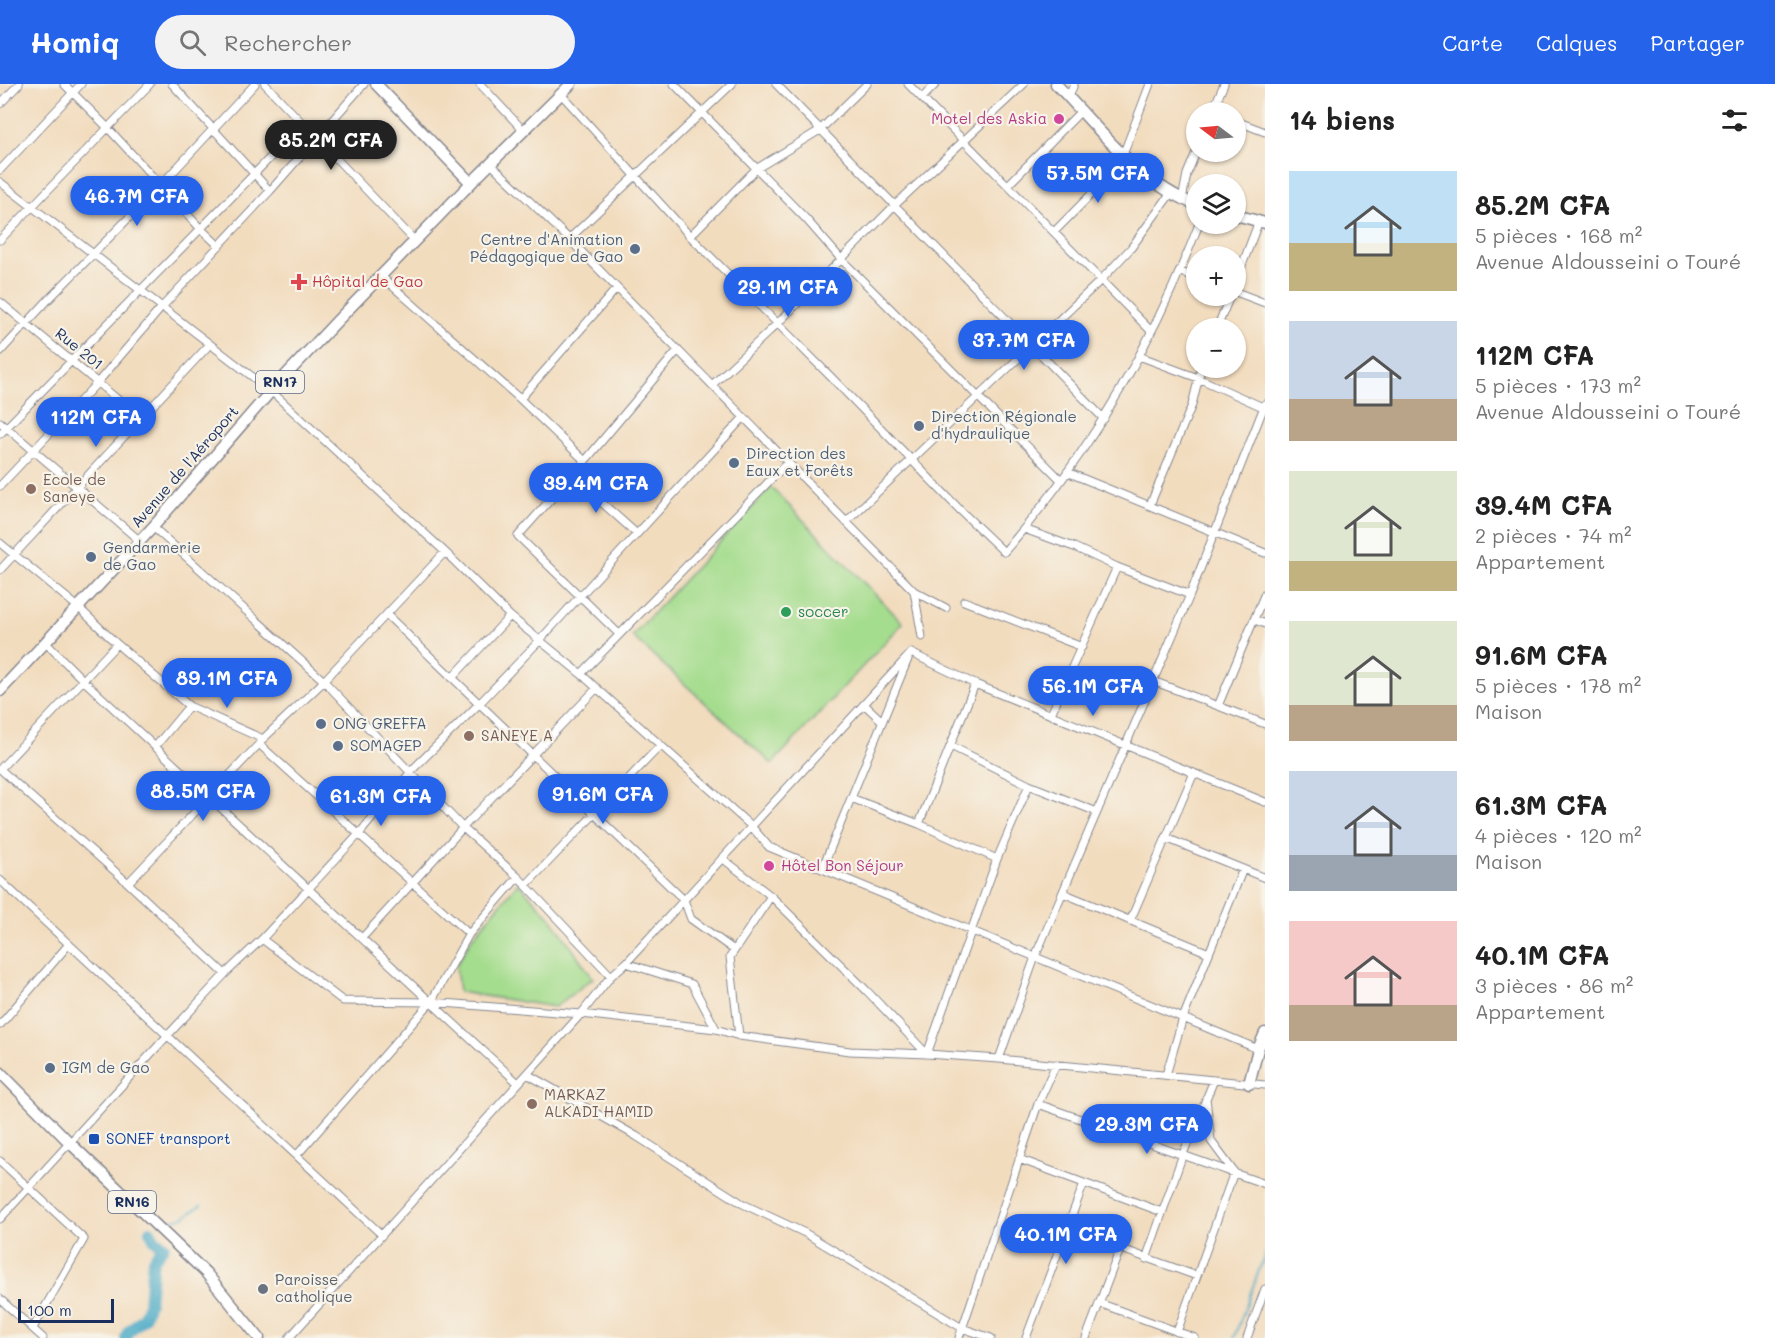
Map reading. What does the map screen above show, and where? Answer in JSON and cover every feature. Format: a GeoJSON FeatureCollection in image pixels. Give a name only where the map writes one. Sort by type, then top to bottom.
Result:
{"type":"FeatureCollection","features":[{"type":"Feature","properties":{"kind":"main road"},"geometry":{"type":"LineString","coordinates":[[376,84],[471,183]]}},
{"type":"Feature","properties":{"kind":"main road","name":"Avenue de l'Aéroport"},"geometry":{"type":"LineString","coordinates":[[0,691],[153,527],[271,392],[471,183],[571,84]]}},
{"type":"Feature","properties":{"kind":"main road"},"geometry":{"type":"LineString","coordinates":[[1056,84],[1124,157],[1171,193],[1186,201]]}},
{"type":"Feature","properties":{"kind":"main road"},"geometry":{"type":"LineString","coordinates":[[1246,218],[1262,222]]}},
{"type":"Feature","properties":{"kind":"main road"},"geometry":{"type":"LineString","coordinates":[[1250,1083],[1258,1049],[1265,1033]]}},
{"type":"Feature","properties":{"kind":"main road","name":"RN16"},"geometry":{"type":"LineString","coordinates":[[0,1072],[70,1143],[206,1273],[259,1338]]}},
{"type":"Feature","properties":{"kind":"street"},"geometry":{"type":"LineString","coordinates":[[0,104],[19,84]]}},
{"type":"Feature","properties":{"kind":"street"},"geometry":{"type":"LineString","coordinates":[[64,84],[219,246]]}},
{"type":"Feature","properties":{"kind":"street"},"geometry":{"type":"LineString","coordinates":[[0,170],[81,84]]}},
{"type":"Feature","properties":{"kind":"street"},"geometry":{"type":"LineString","coordinates":[[0,240],[150,84]]}},
{"type":"Feature","properties":{"kind":"street"},"geometry":{"type":"LineString","coordinates":[[172,84],[270,191]]}},
{"type":"Feature","properties":{"kind":"street"},"geometry":{"type":"LineString","coordinates":[[0,351],[255,84]]}},
{"type":"Feature","properties":{"kind":"street"},"geometry":{"type":"LineString","coordinates":[[265,84],[415,241]]}},
{"type":"Feature","properties":{"kind":"street"},"geometry":{"type":"LineString","coordinates":[[0,486],[98,382],[162,307],[270,191],[364,84]]}},
{"type":"Feature","properties":{"kind":"street"},"geometry":{"type":"LineString","coordinates":[[480,84],[524,130]]}},
{"type":"Feature","properties":{"kind":"street"},"geometry":{"type":"LineString","coordinates":[[674,84],[806,219],[841,259],[1061,480]]}},
{"type":"Feature","properties":{"kind":"street"},"geometry":{"type":"LineString","coordinates":[[569,239],[732,84]]}},
{"type":"Feature","properties":{"kind":"street"},"geometry":{"type":"LineString","coordinates":[[776,84],[1104,419]]}},
{"type":"Feature","properties":{"kind":"street"},"geometry":{"type":"LineString","coordinates":[[690,236],[756,169],[820,130],[867,84]]}},
{"type":"Feature","properties":{"kind":"street"},"geometry":{"type":"LineString","coordinates":[[908,84],[1151,331]]}},
{"type":"Feature","properties":{"kind":"street"},"geometry":{"type":"LineString","coordinates":[[922,98],[936,84]]}},
{"type":"Feature","properties":{"kind":"street"},"geometry":{"type":"LineString","coordinates":[[712,385],[777,324],[894,206],[1024,84]]}},
{"type":"Feature","properties":{"kind":"street"},"geometry":{"type":"LineString","coordinates":[[1069,97],[1074,84]]}},
{"type":"Feature","properties":{"kind":"street"},"geometry":{"type":"LineString","coordinates":[[1054,232],[1124,157],[1150,84]]}},
{"type":"Feature","properties":{"kind":"street"},"geometry":{"type":"LineString","coordinates":[[1217,102],[1224,84]]}},
{"type":"Feature","properties":{"kind":"street"},"geometry":{"type":"LineString","coordinates":[[561,94],[690,236],[1004,552],[1061,480],[1104,419],[1181,272],[1195,234]]}},
{"type":"Feature","properties":{"kind":"street"},"geometry":{"type":"LineString","coordinates":[[1008,185],[1082,110]]}},
{"type":"Feature","properties":{"kind":"street"},"geometry":{"type":"LineString","coordinates":[[0,434],[304,123]]}},
{"type":"Feature","properties":{"kind":"street"},"geometry":{"type":"LineString","coordinates":[[1246,125],[1265,132]]}},
{"type":"Feature","properties":{"kind":"street"},"geometry":{"type":"LineString","coordinates":[[1182,200],[1192,162]]}},
{"type":"Feature","properties":{"kind":"street"},"geometry":{"type":"LineString","coordinates":[[490,164],[569,239],[914,591],[946,608]]}},
{"type":"Feature","properties":{"kind":"street"},"geometry":{"type":"LineString","coordinates":[[0,182],[271,392],[445,552],[510,616],[581,674],[661,745],[750,826],[769,847],[1258,1049]]}},
{"type":"Feature","properties":{"kind":"street"},"geometry":{"type":"LineString","coordinates":[[846,522],[1101,280],[1131,249],[1171,193]]}},
{"type":"Feature","properties":{"kind":"street"},"geometry":{"type":"LineString","coordinates":[[1246,258],[1262,222]]}},
{"type":"Feature","properties":{"kind":"street"},"geometry":{"type":"LineString","coordinates":[[1181,272],[1186,274]]}},
{"type":"Feature","properties":{"kind":"street"},"geometry":{"type":"LineString","coordinates":[[381,276],[520,399],[585,461]]}},
{"type":"Feature","properties":{"kind":"street"},"geometry":{"type":"LineString","coordinates":[[520,399],[616,289]]}},
{"type":"Feature","properties":{"kind":"street"},"geometry":{"type":"LineString","coordinates":[[1246,296],[1265,303]]}},
{"type":"Feature","properties":{"kind":"street","name":"Rue 201"},"geometry":{"type":"LineString","coordinates":[[0,302],[140,418]]}},
{"type":"Feature","properties":{"kind":"street"},"geometry":{"type":"LineString","coordinates":[[0,570],[210,344]]}},
{"type":"Feature","properties":{"kind":"street"},"geometry":{"type":"LineString","coordinates":[[620,634],[518,536],[585,461],[678,350]]}},
{"type":"Feature","properties":{"kind":"street"},"geometry":{"type":"LineString","coordinates":[[1139,356],[1186,374]]}},
{"type":"Feature","properties":{"kind":"street"},"geometry":{"type":"LineString","coordinates":[[999,1059],[1035,957],[1190,596],[1264,407],[1198,378],[1192,405],[1150,505]]}},
{"type":"Feature","properties":{"kind":"street"},"geometry":{"type":"LineString","coordinates":[[0,1219],[168,1035],[225,974],[262,939],[359,834],[411,772],[539,641],[744,417]]}},
{"type":"Feature","properties":{"kind":"street"},"geometry":{"type":"LineString","coordinates":[[0,422],[140,541]]}},
{"type":"Feature","properties":{"kind":"street"},"geometry":{"type":"LineString","coordinates":[[581,674],[787,463]]}},
{"type":"Feature","properties":{"kind":"street"},"geometry":{"type":"LineString","coordinates":[[1067,472],[1265,553]]}},
{"type":"Feature","properties":{"kind":"street"},"geometry":{"type":"LineString","coordinates":[[572,476],[637,534]]}},
{"type":"Feature","properties":{"kind":"street"},"geometry":{"type":"LineString","coordinates":[[153,527],[324,681],[463,828],[518,877],[611,976]]}},
{"type":"Feature","properties":{"kind":"street"},"geometry":{"type":"LineString","coordinates":[[1024,529],[1074,547],[1190,596]]}},
{"type":"Feature","properties":{"kind":"street"},"geometry":{"type":"LineString","coordinates":[[0,543],[78,607],[189,706],[261,741],[469,934]]}},
{"type":"Feature","properties":{"kind":"street"},"geometry":{"type":"LineString","coordinates":[[128,883],[261,741],[324,681],[445,552]]}},
{"type":"Feature","properties":{"kind":"street"},"geometry":{"type":"LineString","coordinates":[[1051,714],[1117,567]]}},
{"type":"Feature","properties":{"kind":"street"},"geometry":{"type":"LineString","coordinates":[[914,591],[922,637]]}},
{"type":"Feature","properties":{"kind":"street"},"geometry":{"type":"LineString","coordinates":[[1218,706],[1265,593]]}},
{"type":"Feature","properties":{"kind":"street"},"geometry":{"type":"LineString","coordinates":[[964,601],[1082,647]]}},
{"type":"Feature","properties":{"kind":"street"},"geometry":{"type":"LineString","coordinates":[[387,615],[684,900],[691,919],[734,950]]}},
{"type":"Feature","properties":{"kind":"street"},"geometry":{"type":"LineString","coordinates":[[452,678],[510,616]]}},
{"type":"Feature","properties":{"kind":"street"},"geometry":{"type":"LineString","coordinates":[[1255,620],[1265,624]]}},
{"type":"Feature","properties":{"kind":"street"},"geometry":{"type":"LineString","coordinates":[[45,642],[83,680],[518,1083]]}},
{"type":"Feature","properties":{"kind":"street"},"geometry":{"type":"LineString","coordinates":[[117,644],[0,769],[128,883],[225,974]]}},
{"type":"Feature","properties":{"kind":"street"},"geometry":{"type":"LineString","coordinates":[[911,653],[975,684],[1265,802]]}},
{"type":"Feature","properties":{"kind":"street"},"geometry":{"type":"LineString","coordinates":[[289,1338],[581,1014],[611,976],[627,963],[750,826],[911,653]]}},
{"type":"Feature","properties":{"kind":"street"},"geometry":{"type":"LineString","coordinates":[[822,869],[911,653]]}},
{"type":"Feature","properties":{"kind":"street"},"geometry":{"type":"LineString","coordinates":[[1153,681],[1265,724]]}},
{"type":"Feature","properties":{"kind":"street"},"geometry":{"type":"LineString","coordinates":[[919,824],[975,684]]}},
{"type":"Feature","properties":{"kind":"street"},"geometry":{"type":"LineString","coordinates":[[362,938],[597,688]]}},
{"type":"Feature","properties":{"kind":"street"},"geometry":{"type":"LineString","coordinates":[[865,705],[882,721]]}},
{"type":"Feature","properties":{"kind":"street"},"geometry":{"type":"LineString","coordinates":[[155,747],[189,706]]}},
{"type":"Feature","properties":{"kind":"street"},"geometry":{"type":"LineString","coordinates":[[526,885],[661,745]]}},
{"type":"Feature","properties":{"kind":"street"},"geometry":{"type":"LineString","coordinates":[[951,746],[1029,785],[1097,812]]}},
{"type":"Feature","properties":{"kind":"street"},"geometry":{"type":"LineString","coordinates":[[1130,921],[1194,773]]}},
{"type":"Feature","properties":{"kind":"street"},"geometry":{"type":"LineString","coordinates":[[927,1054],[997,859],[1029,785]]}},
{"type":"Feature","properties":{"kind":"street"},"geometry":{"type":"LineString","coordinates":[[851,798],[919,824],[997,859]]}},
{"type":"Feature","properties":{"kind":"street"},"geometry":{"type":"LineString","coordinates":[[1166,838],[1265,878]]}},
{"type":"Feature","properties":{"kind":"street"},"geometry":{"type":"LineString","coordinates":[[722,858],[771,896],[927,1054]]}},
{"type":"Feature","properties":{"kind":"street"},"geometry":{"type":"LineString","coordinates":[[1166,1075],[1183,1018],[1243,869]]}},
{"type":"Feature","properties":{"kind":"street"},"geometry":{"type":"LineString","coordinates":[[297,1155],[431,1002],[469,934],[518,877]]}},
{"type":"Feature","properties":{"kind":"street"},"geometry":{"type":"LineString","coordinates":[[0,880],[382,1234]]}},
{"type":"Feature","properties":{"kind":"street"},"geometry":{"type":"LineString","coordinates":[[1063,893],[1209,953]]}},
{"type":"Feature","properties":{"kind":"street"},"geometry":{"type":"LineString","coordinates":[[739,1036],[730,957],[771,896]]}},
{"type":"Feature","properties":{"kind":"street"},"geometry":{"type":"LineString","coordinates":[[262,939],[343,1000],[431,1002],[581,1014],[716,1029],[739,1036],[850,1052],[999,1059],[1265,1085]]}},
{"type":"Feature","properties":{"kind":"street"},"geometry":{"type":"LineString","coordinates":[[0,1025],[69,945]]}},
{"type":"Feature","properties":{"kind":"street"},"geometry":{"type":"LineString","coordinates":[[627,963],[692,984],[716,1029]]}},
{"type":"Feature","properties":{"kind":"street"},"geometry":{"type":"LineString","coordinates":[[959,1338],[1038,1104],[1056,1064]]}},
{"type":"Feature","properties":{"kind":"street"},"geometry":{"type":"LineString","coordinates":[[527,1074],[636,1136],[743,1204],[805,1233],[962,1328],[991,1338]]}},
{"type":"Feature","properties":{"kind":"street"},"geometry":{"type":"LineString","coordinates":[[1146,1258],[1183,1154],[1214,1080]]}},
{"type":"Feature","properties":{"kind":"street"},"geometry":{"type":"LineString","coordinates":[[1206,1098],[1211,1141],[1234,1172]]}},
{"type":"Feature","properties":{"kind":"street"},"geometry":{"type":"LineString","coordinates":[[1038,1104],[1265,1184]]}},
{"type":"Feature","properties":{"kind":"street"},"geometry":{"type":"LineString","coordinates":[[1019,1159],[1162,1212]]}},
{"type":"Feature","properties":{"kind":"street"},"geometry":{"type":"LineString","coordinates":[[0,1161],[84,1239],[33,1328]]}},
{"type":"Feature","properties":{"kind":"street"},"geometry":{"type":"LineString","coordinates":[[1177,1332],[1234,1172]]}},
{"type":"Feature","properties":{"kind":"street"},"geometry":{"type":"LineString","coordinates":[[1026,1338],[1084,1183]]}},
{"type":"Feature","properties":{"kind":"street"},"geometry":{"type":"LineString","coordinates":[[1066,1229],[1197,1276]]}},
{"type":"Feature","properties":{"kind":"street"},"geometry":{"type":"LineString","coordinates":[[1086,1338],[1120,1249]]}},
{"type":"Feature","properties":{"kind":"street"},"geometry":{"type":"LineString","coordinates":[[1247,1338],[1265,1289]]}},
{"type":"Feature","properties":{"kind":"street"},"geometry":{"type":"LineString","coordinates":[[0,1299],[43,1338]]}},
{"type":"Feature","properties":{"kind":"street"},"geometry":{"type":"LineString","coordinates":[[1099,1304],[1195,1338]]}},
{"type":"Feature","properties":{"kind":"green space"},"geometry":{"type":"Polygon","coordinates":[[[771,487],[903,623],[772,764],[632,636],[771,487]]]}},
{"type":"Feature","properties":{"kind":"green space"},"geometry":{"type":"Polygon","coordinates":[[[518,883],[551,918],[593,978],[555,1007],[459,992],[456,966],[472,938],[518,883]]]}},
{"type":"Feature","properties":{"kind":"waterway"},"geometry":{"type":"LineString","coordinates":[[159,1224],[184,1217],[201,1205]]}},
{"type":"Feature","properties":{"kind":"waterway"},"geometry":{"type":"LineString","coordinates":[[126,1338],[128,1332],[144,1317],[149,1303],[153,1260],[164,1246],[155,1240],[150,1231]]}},
{"type":"Feature","properties":{"kind":"waterway"},"geometry":{"type":"LineString","coordinates":[[1234,1338],[1265,1254]]}},
{"type":"Feature","properties":{"kind":"place","name":"Motel des Askia"},"geometry":{"type":"Point","coordinates":[1059,119]}},
{"type":"Feature","properties":{"kind":"place","name":"Centre d'Animation Pédagogique de Gao"},"geometry":{"type":"Point","coordinates":[635,249]}},
{"type":"Feature","properties":{"kind":"place","name":"Hôpital de Gao"},"geometry":{"type":"Point","coordinates":[299,282]}},
{"type":"Feature","properties":{"kind":"place","name":"Direction Régionale d'hydraulique"},"geometry":{"type":"Point","coordinates":[919,426]}},
{"type":"Feature","properties":{"kind":"place","name":"Direction des Eaux et Forêts"},"geometry":{"type":"Point","coordinates":[734,463]}},
{"type":"Feature","properties":{"kind":"place","name":"Ecole de Saneye"},"geometry":{"type":"Point","coordinates":[31,489]}},
{"type":"Feature","properties":{"kind":"place","name":"Gendarmerie de Gao"},"geometry":{"type":"Point","coordinates":[91,557]}},
{"type":"Feature","properties":{"kind":"place","name":"soccer"},"geometry":{"type":"Point","coordinates":[786,612]}},
{"type":"Feature","properties":{"kind":"place","name":"ONG GREFFA"},"geometry":{"type":"Point","coordinates":[321,724]}},
{"type":"Feature","properties":{"kind":"place","name":"SANEYE A"},"geometry":{"type":"Point","coordinates":[469,736]}},
{"type":"Feature","properties":{"kind":"place","name":"SOMAGEP"},"geometry":{"type":"Point","coordinates":[338,746]}},
{"type":"Feature","properties":{"kind":"place","name":"Hôtel Bon Séjour"},"geometry":{"type":"Point","coordinates":[769,866]}},
{"type":"Feature","properties":{"kind":"place","name":"IGM de Gao"},"geometry":{"type":"Point","coordinates":[50,1068]}},
{"type":"Feature","properties":{"kind":"place","name":"MARKAZ ALKADI HAMID"},"geometry":{"type":"Point","coordinates":[532,1104]}},
{"type":"Feature","properties":{"kind":"place","name":"SONEF transport"},"geometry":{"type":"Point","coordinates":[94,1139]}},
{"type":"Feature","properties":{"kind":"place","name":"Paroisse catholique"},"geometry":{"type":"Point","coordinates":[263,1289]}}]}
